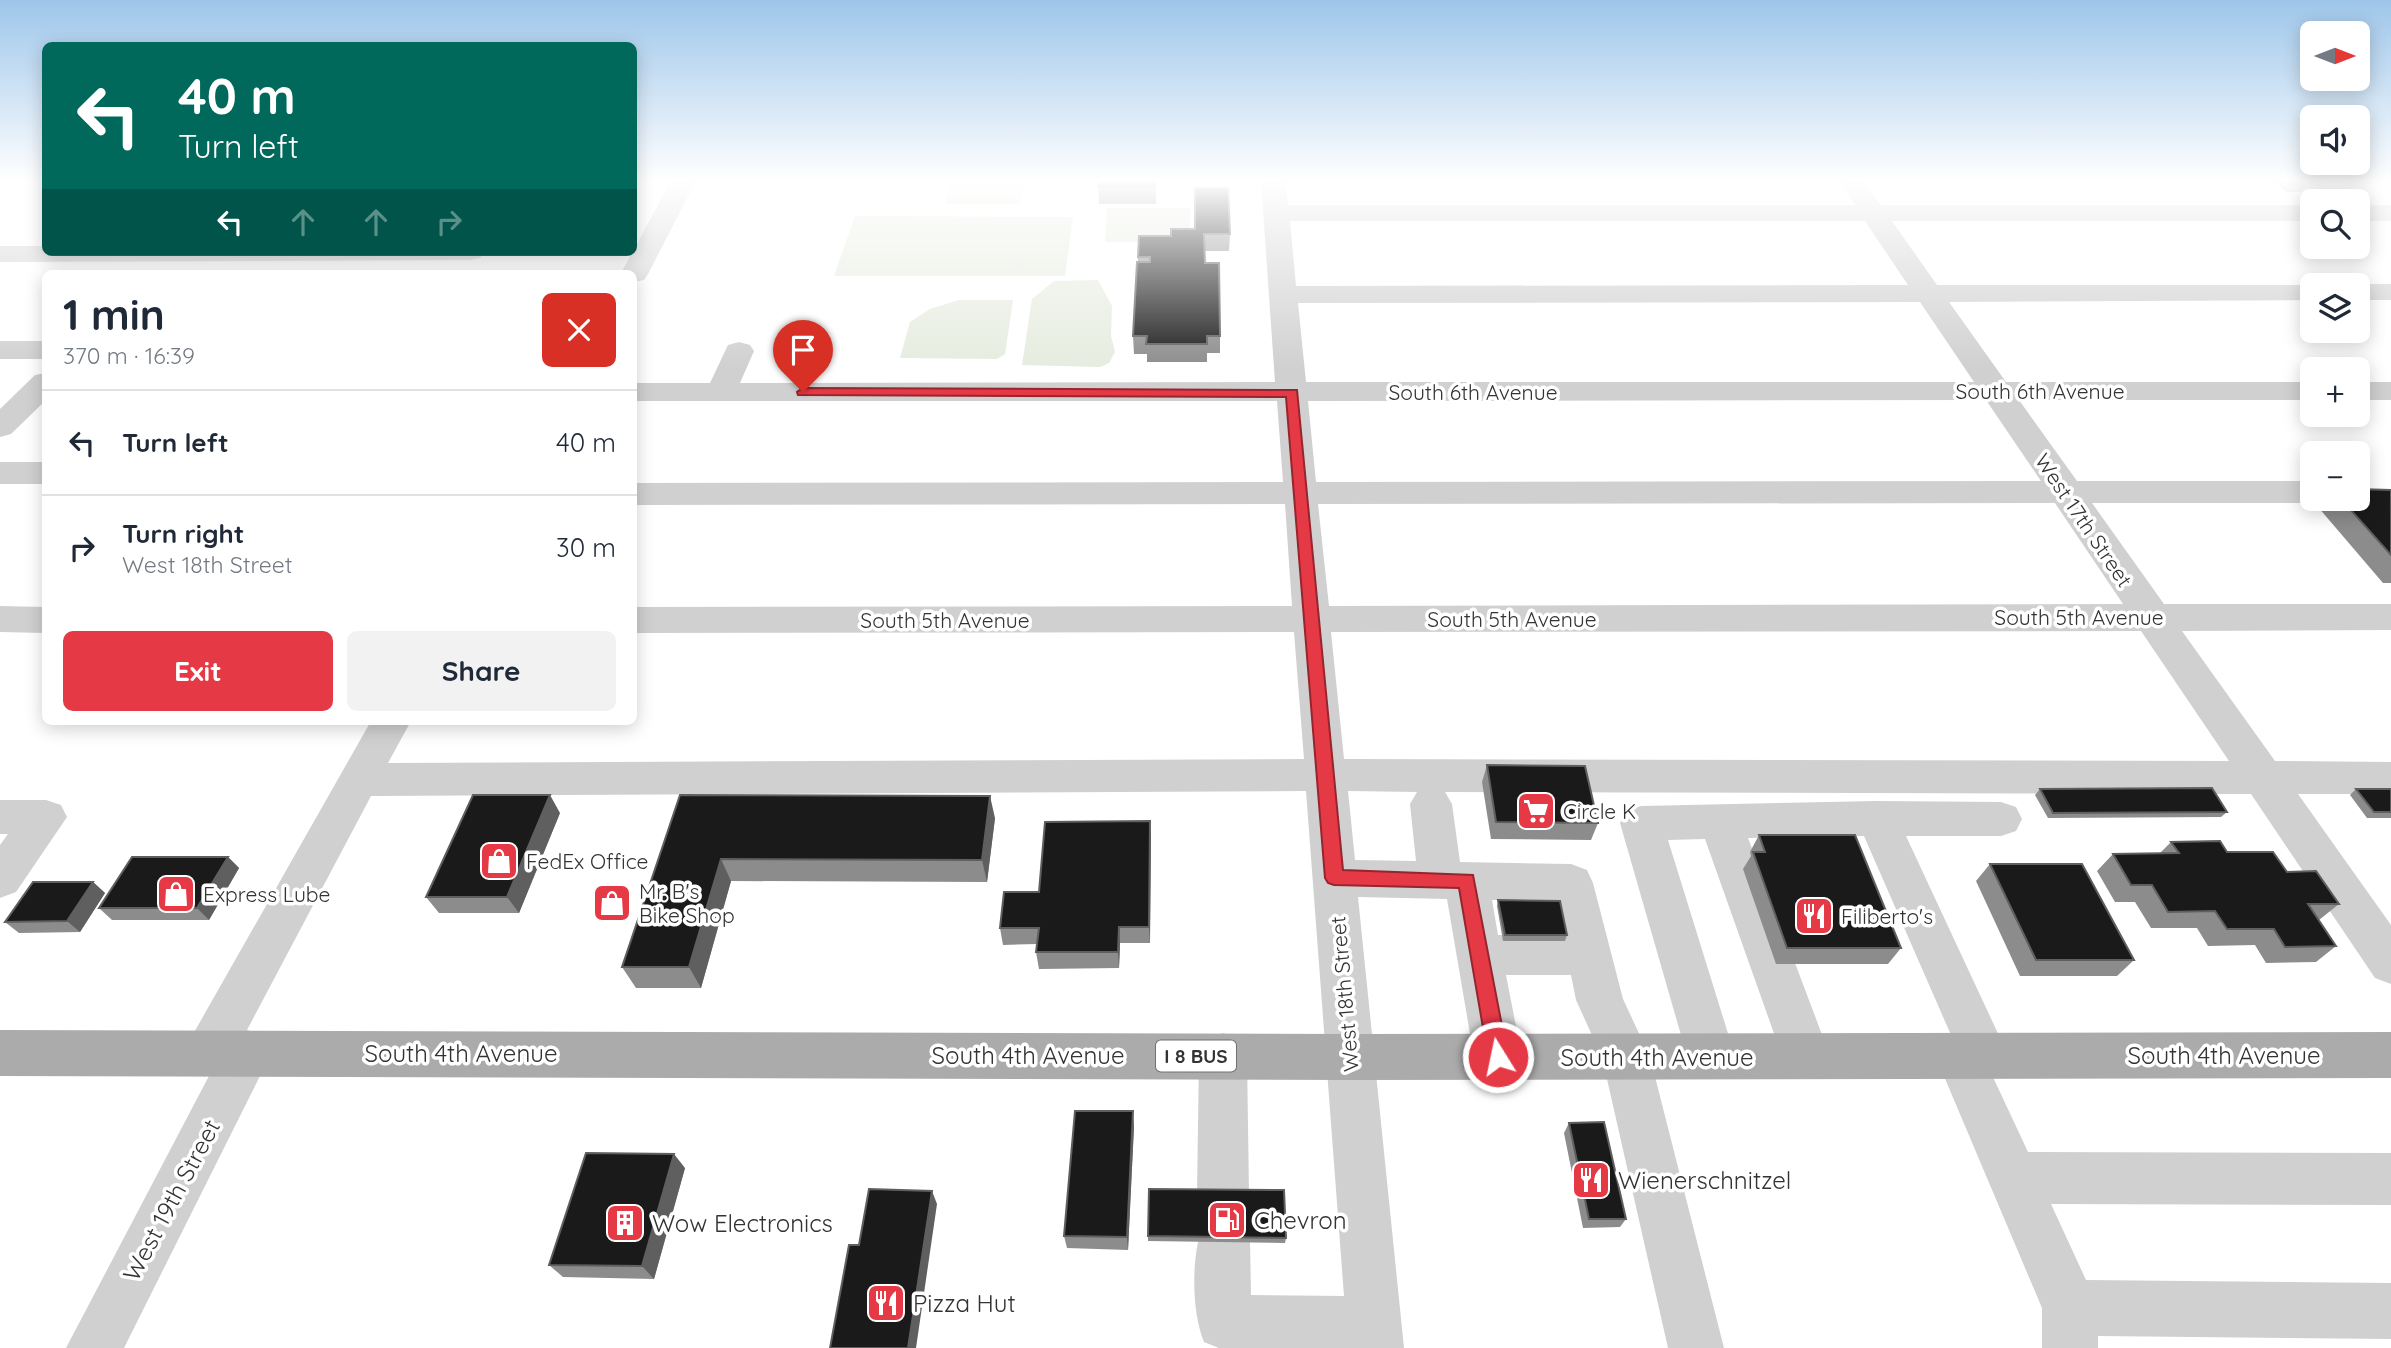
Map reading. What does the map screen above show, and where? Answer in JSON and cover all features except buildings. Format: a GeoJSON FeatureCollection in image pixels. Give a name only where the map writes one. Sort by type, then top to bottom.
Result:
{"type":"FeatureCollection","features":[{"type":"Feature","properties":{"kind":"main road","name":"South 4th Avenue"},"geometry":{"type":"LineString","coordinates":[[0,1053],[1498,1057],[2391,1055]]}},
{"type":"Feature","properties":{"kind":"street"},"geometry":{"type":"LineString","coordinates":[[637,259],[646,244]]}},
{"type":"Feature","properties":{"kind":"street","name":"West 18th Street"},"geometry":{"type":"LineString","coordinates":[[1279,244],[1374,1336]]}},
{"type":"Feature","properties":{"kind":"street","name":"West 17th Street"},"geometry":{"type":"LineString","coordinates":[[1895,244],[2391,963]]}},
{"type":"Feature","properties":{"kind":"street"},"geometry":{"type":"LineString","coordinates":[[0,254],[42,254]]}},
{"type":"Feature","properties":{"kind":"street"},"geometry":{"type":"LineString","coordinates":[[160,270],[174,256]]}},
{"type":"Feature","properties":{"kind":"street"},"geometry":{"type":"LineString","coordinates":[[1283,295],[2300,292]]}},
{"type":"Feature","properties":{"kind":"street"},"geometry":{"type":"LineString","coordinates":[[2370,292],[2391,292]]}},
{"type":"Feature","properties":{"kind":"street"},"geometry":{"type":"LineString","coordinates":[[0,349],[42,350]]}},
{"type":"Feature","properties":{"kind":"street"},"geometry":{"type":"LineString","coordinates":[[722,392],[739,351]]}},
{"type":"Feature","properties":{"kind":"street"},"geometry":{"type":"LineString","coordinates":[[0,427],[42,386]]}},
{"type":"Feature","properties":{"kind":"street","name":"South 6th Avenue"},"geometry":{"type":"LineString","coordinates":[[637,392],[2300,391]]}},
{"type":"Feature","properties":{"kind":"street"},"geometry":{"type":"LineString","coordinates":[[2370,391],[2391,391]]}},
{"type":"Feature","properties":{"kind":"street"},"geometry":{"type":"LineString","coordinates":[[0,473],[42,473]]}},
{"type":"Feature","properties":{"kind":"street"},"geometry":{"type":"LineString","coordinates":[[637,494],[2300,492]]}},
{"type":"Feature","properties":{"kind":"street","name":"South 5th Avenue"},"geometry":{"type":"LineString","coordinates":[[637,620],[2391,617]]}},
{"type":"Feature","properties":{"kind":"street"},"geometry":{"type":"LineString","coordinates":[[0,620],[42,620]]}},
{"type":"Feature","properties":{"kind":"street","name":"West 19th Street"},"geometry":{"type":"LineString","coordinates":[[94,1348],[229,1052],[359,780],[389,725]]}},
{"type":"Feature","properties":{"kind":"street"},"geometry":{"type":"LineString","coordinates":[[359,780],[1326,775],[2391,778]]}},
{"type":"Feature","properties":{"kind":"street"},"geometry":{"type":"LineString","coordinates":[[1430,804],[1479,955],[1498,1057]]}},
{"type":"Feature","properties":{"kind":"street"},"geometry":{"type":"LineString","coordinates":[[0,817],[46,817],[0,879]]}},
{"type":"Feature","properties":{"kind":"street"},"geometry":{"type":"LineString","coordinates":[[1877,818],[1972,1055],[2070,1328],[2391,1311]]}},
{"type":"Feature","properties":{"kind":"street"},"geometry":{"type":"LineString","coordinates":[[1711,1056],[1641,823],[1877,818],[2001,819]]}},
{"type":"Feature","properties":{"kind":"street"},"geometry":{"type":"LineString","coordinates":[[1720,821],[1806,1056]]}},
{"type":"Feature","properties":{"kind":"street"},"geometry":{"type":"LineString","coordinates":[[1334,878],[1571,883],[1600,1000],[1626,1057],[1696,1348]]}},
{"type":"Feature","properties":{"kind":"street"},"geometry":{"type":"LineString","coordinates":[[1479,955],[1588,955]]}},
{"type":"Feature","properties":{"kind":"street"},"geometry":{"type":"LineString","coordinates":[[1223,1056],[1224,1322],[1374,1336]]}},
{"type":"Feature","properties":{"kind":"street"},"geometry":{"type":"LineString","coordinates":[[2014,1178],[2391,1179]]}},
{"type":"Feature","properties":{"kind":"shaded area"},"geometry":{"type":"Polygon","coordinates":[[[845,244],[1069,244],[1065,276],[834,276],[845,244]]]}},
{"type":"Feature","properties":{"kind":"shaded area"},"geometry":{"type":"Polygon","coordinates":[[[1098,280],[1112,306],[1111,336],[1115,352],[1109,363],[1100,367],[1022,365],[1032,299],[1054,281],[1098,280]]]}},
{"type":"Feature","properties":{"kind":"shaded area"},"geometry":{"type":"Polygon","coordinates":[[[959,300],[1013,300],[1005,354],[997,359],[900,358],[910,322],[930,309],[959,300]]]}},
{"type":"Feature","properties":{"kind":"place","name":"Circle K"},"geometry":{"type":"Point","coordinates":[1536,811]}},
{"type":"Feature","properties":{"kind":"place","name":"FedEx Office"},"geometry":{"type":"Point","coordinates":[499,861]}},
{"type":"Feature","properties":{"kind":"place","name":"Express Lube"},"geometry":{"type":"Point","coordinates":[176,894]}},
{"type":"Feature","properties":{"kind":"place","name":"Mr. B's Bike Shop"},"geometry":{"type":"Point","coordinates":[612,903]}},
{"type":"Feature","properties":{"kind":"place","name":"Filiberto's"},"geometry":{"type":"Point","coordinates":[1814,916]}},
{"type":"Feature","properties":{"kind":"place","name":"Wienerschnitzel"},"geometry":{"type":"Point","coordinates":[1591,1180]}},
{"type":"Feature","properties":{"kind":"place","name":"Chevron"},"geometry":{"type":"Point","coordinates":[1227,1220]}},
{"type":"Feature","properties":{"kind":"place","name":"Wow Electronics"},"geometry":{"type":"Point","coordinates":[625,1223]}},
{"type":"Feature","properties":{"kind":"place","name":"Pizza Hut"},"geometry":{"type":"Point","coordinates":[886,1303]}},
{"type":"Feature","properties":{"kind":"route"},"geometry":{"type":"LineString","coordinates":[[803,392],[1292,393],[1334,878],[1466,881],[1498,1057]]}}]}
